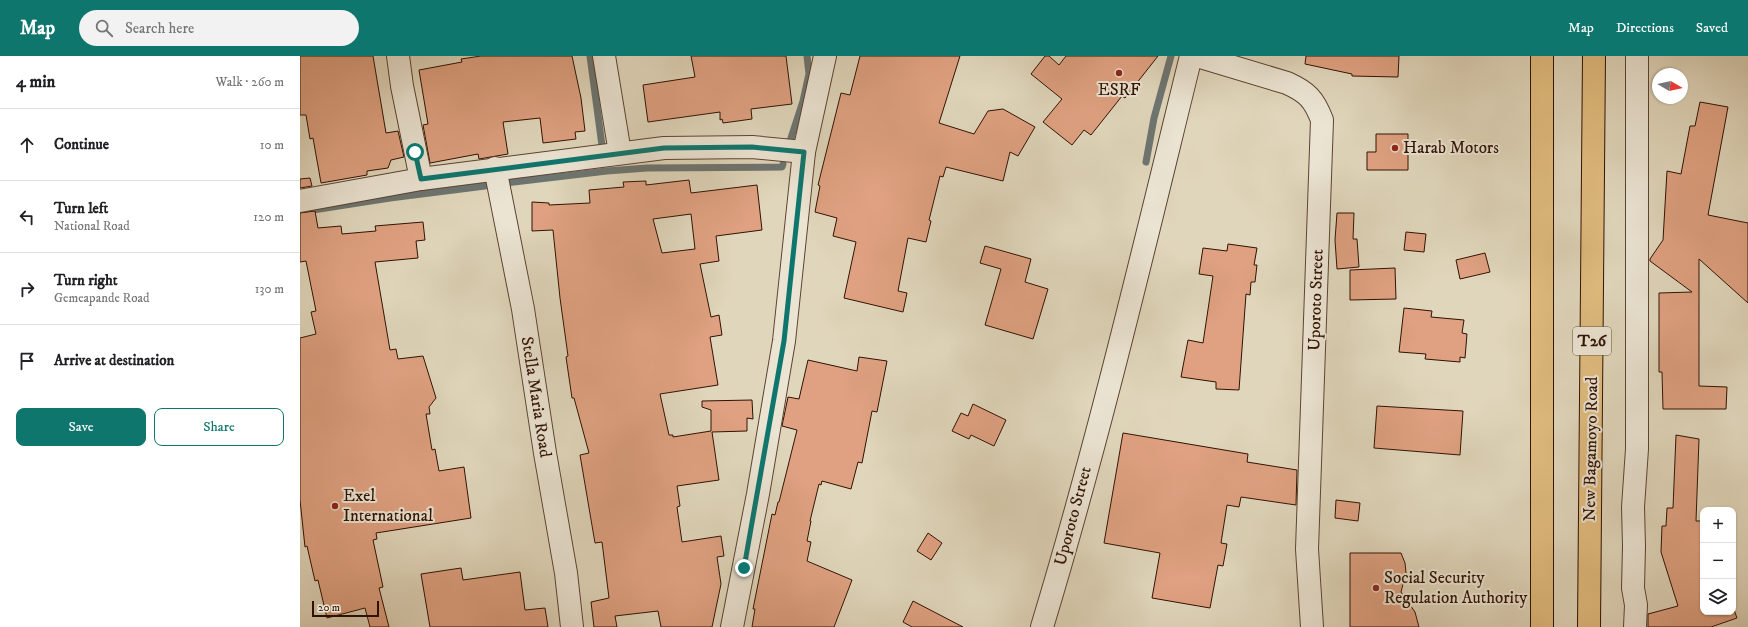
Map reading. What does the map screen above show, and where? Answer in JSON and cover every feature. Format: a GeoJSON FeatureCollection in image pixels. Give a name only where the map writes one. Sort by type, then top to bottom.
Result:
{"type":"FeatureCollection","features":[{"type":"Feature","properties":{"kind":"highway"},"geometry":{"type":"LineString","coordinates":[[1542,56],[1542,627]]}},
{"type":"Feature","properties":{"kind":"highway","name":"New Bagamoyo Road"},"geometry":{"type":"LineString","coordinates":[[1589,627],[1594,56]]}},
{"type":"Feature","properties":{"kind":"street"},"geometry":{"type":"LineString","coordinates":[[398,56],[402,86],[421,179]]}},
{"type":"Feature","properties":{"kind":"street"},"geometry":{"type":"LineString","coordinates":[[604,56],[620,153]]}},
{"type":"Feature","properties":{"kind":"street"},"geometry":{"type":"LineString","coordinates":[[732,627],[758,494],[784,341],[804,152],[825,56]]}},
{"type":"Feature","properties":{"kind":"street","name":"Uporoto Street"},"geometry":{"type":"LineString","coordinates":[[1042,627],[1071,530],[1154,208],[1191,56]]}},
{"type":"Feature","properties":{"kind":"street","name":"Uporoto Street"},"geometry":{"type":"LineString","coordinates":[[1197,56],[1287,83],[1301,90],[1317,106],[1322,120],[1307,549],[1312,627]]}},
{"type":"Feature","properties":{"kind":"street"},"geometry":{"type":"LineString","coordinates":[[1635,627],[1636,605],[1633,588],[1633,507],[1637,449],[1637,56]]}},
{"type":"Feature","properties":{"kind":"street"},"geometry":{"type":"LineString","coordinates":[[300,201],[421,179],[495,168],[664,148],[714,146],[752,147],[804,152]]}},
{"type":"Feature","properties":{"kind":"street","name":"Stella Maria Road"},"geometry":{"type":"LineString","coordinates":[[495,168],[523,309],[545,453],[566,573],[572,627]]}},
{"type":"Feature","properties":{"kind":"building"},"geometry":{"type":"Polygon","coordinates":[[[300,56],[373,56],[386,133],[398,131],[404,157],[391,160],[388,168],[367,171],[367,175],[321,183],[313,138],[310,139],[306,115],[300,115],[300,56]]]}},
{"type":"Feature","properties":{"kind":"building"},"geometry":{"type":"Polygon","coordinates":[[[481,56],[572,56],[581,98],[585,131],[575,132],[576,139],[543,143],[540,118],[503,122],[508,154],[479,159],[478,154],[430,163],[423,125],[428,124],[419,70],[462,62],[461,59],[481,56]]]}},
{"type":"Feature","properties":{"kind":"building"},"geometry":{"type":"Polygon","coordinates":[[[691,56],[786,56],[792,104],[751,109],[752,119],[723,123],[722,119],[720,120],[720,112],[648,122],[643,85],[695,77],[691,56]]]}},
{"type":"Feature","properties":{"kind":"building"},"geometry":{"type":"Polygon","coordinates":[[[860,56],[960,56],[939,123],[974,134],[988,111],[1003,109],[1035,127],[1018,156],[1010,152],[1003,181],[946,167],[943,177],[940,176],[929,220],[931,221],[926,242],[908,238],[898,291],[907,293],[903,312],[844,298],[856,242],[833,236],[837,218],[815,212],[820,186],[818,185],[841,93],[850,95],[860,56]]]}},
{"type":"Feature","properties":{"kind":"building"},"geometry":{"type":"Polygon","coordinates":[[[1045,56],[1049,56],[1059,65],[1066,56],[1158,56],[1125,98],[1122,96],[1091,135],[1084,130],[1072,145],[1043,122],[1062,99],[1031,74],[1045,56]]]}},
{"type":"Feature","properties":{"kind":"building"},"geometry":{"type":"Polygon","coordinates":[[[1306,56],[1399,56],[1398,77],[1352,76],[1352,74],[1305,64],[1306,56]]]}},
{"type":"Feature","properties":{"kind":"building"},"geometry":{"type":"Polygon","coordinates":[[[1700,102],[1728,107],[1708,215],[1748,223],[1748,303],[1699,259],[1699,386],[1727,387],[1726,409],[1663,409],[1662,372],[1659,372],[1659,293],[1692,292],[1650,261],[1650,259],[1663,240],[1667,171],[1681,174],[1690,126],[1695,126],[1700,102]]]}},
{"type":"Feature","properties":{"kind":"building"},"geometry":{"type":"Polygon","coordinates":[[[1376,134],[1408,134],[1408,170],[1367,170],[1367,152],[1376,152],[1376,134]]]}},
{"type":"Feature","properties":{"kind":"building"},"geometry":{"type":"Polygon","coordinates":[[[310,178],[312,186],[300,188],[300,179],[310,178]]]}},
{"type":"Feature","properties":{"kind":"building"},"geometry":{"type":"Polygon","coordinates":[[[689,180],[691,193],[757,185],[762,230],[716,236],[719,261],[700,264],[711,317],[719,315],[722,335],[710,337],[718,385],[660,394],[669,435],[673,435],[673,437],[711,431],[711,410],[702,407],[702,401],[752,400],[753,419],[747,418],[747,431],[712,432],[719,480],[677,486],[680,506],[677,507],[682,542],[721,536],[724,556],[717,557],[721,584],[712,627],[661,627],[658,611],[615,616],[617,627],[594,627],[591,602],[609,598],[602,542],[595,543],[580,455],[589,453],[574,398],[572,398],[566,357],[568,356],[553,230],[532,231],[532,202],[549,203],[549,205],[590,203],[589,190],[624,187],[623,182],[646,181],[646,185],[689,180]],[[691,214],[653,219],[662,253],[695,249],[691,214]]]}},
{"type":"Feature","properties":{"kind":"building"},"geometry":{"type":"Polygon","coordinates":[[[315,211],[318,228],[341,226],[342,234],[376,231],[375,226],[423,222],[425,240],[416,241],[418,258],[375,262],[390,350],[396,349],[398,359],[423,356],[436,398],[429,407],[430,414],[426,414],[432,450],[435,449],[439,471],[464,467],[471,518],[376,533],[377,539],[373,540],[383,587],[379,588],[389,627],[370,627],[365,608],[327,618],[318,580],[315,581],[307,546],[305,547],[300,500],[300,338],[316,334],[311,312],[316,311],[306,261],[300,262],[300,213],[315,211]]]}},
{"type":"Feature","properties":{"kind":"building"},"geometry":{"type":"Polygon","coordinates":[[[1337,213],[1354,213],[1353,239],[1357,239],[1359,267],[1337,269],[1335,240],[1337,213]]]}},
{"type":"Feature","properties":{"kind":"building"},"geometry":{"type":"Polygon","coordinates":[[[1406,232],[1426,234],[1424,252],[1404,250],[1406,232]]]}},
{"type":"Feature","properties":{"kind":"building"},"geometry":{"type":"Polygon","coordinates":[[[1228,244],[1257,248],[1254,265],[1257,265],[1255,282],[1251,282],[1250,295],[1246,294],[1239,390],[1216,389],[1216,382],[1181,377],[1188,340],[1203,343],[1213,276],[1199,274],[1203,248],[1227,251],[1228,244]]]}},
{"type":"Feature","properties":{"kind":"building"},"geometry":{"type":"Polygon","coordinates":[[[985,246],[1031,259],[1025,282],[1048,289],[1033,339],[985,325],[1001,269],[980,263],[985,246]]]}},
{"type":"Feature","properties":{"kind":"building"},"geometry":{"type":"Polygon","coordinates":[[[1485,253],[1490,272],[1460,279],[1456,260],[1485,253]]]}},
{"type":"Feature","properties":{"kind":"building"},"geometry":{"type":"Polygon","coordinates":[[[1395,268],[1396,299],[1350,300],[1350,270],[1395,268]]]}},
{"type":"Feature","properties":{"kind":"building"},"geometry":{"type":"Polygon","coordinates":[[[1404,308],[1432,311],[1431,317],[1464,320],[1462,333],[1467,334],[1465,358],[1460,357],[1460,362],[1425,359],[1426,354],[1399,352],[1404,308]]]}},
{"type":"Feature","properties":{"kind":"building"},"geometry":{"type":"Polygon","coordinates":[[[859,357],[887,361],[877,412],[872,411],[862,463],[858,462],[851,489],[822,481],[821,485],[819,484],[807,541],[811,542],[807,561],[852,580],[834,627],[752,627],[755,609],[753,609],[772,514],[775,515],[779,502],[797,430],[782,426],[788,397],[799,399],[808,360],[857,371],[859,357]]]}},
{"type":"Feature","properties":{"kind":"building"},"geometry":{"type":"Polygon","coordinates":[[[973,404],[1006,420],[994,446],[971,435],[969,439],[952,431],[961,413],[968,416],[973,404]]]}},
{"type":"Feature","properties":{"kind":"building"},"geometry":{"type":"Polygon","coordinates":[[[1377,406],[1463,411],[1460,455],[1374,448],[1377,406]]]}},
{"type":"Feature","properties":{"kind":"building"},"geometry":{"type":"Polygon","coordinates":[[[1123,433],[1248,454],[1247,462],[1297,470],[1296,505],[1241,497],[1239,507],[1227,505],[1221,543],[1227,544],[1223,566],[1218,565],[1210,608],[1152,598],[1160,553],[1104,543],[1123,433]]]}},
{"type":"Feature","properties":{"kind":"building"},"geometry":{"type":"Polygon","coordinates":[[[1676,435],[1699,439],[1696,521],[1700,521],[1700,615],[1736,615],[1737,618],[1711,627],[1648,627],[1648,614],[1678,606],[1661,552],[1662,526],[1666,526],[1667,508],[1673,508],[1676,435]]]}},
{"type":"Feature","properties":{"kind":"building"},"geometry":{"type":"Polygon","coordinates":[[[1336,500],[1360,503],[1358,521],[1335,518],[1336,500]]]}},
{"type":"Feature","properties":{"kind":"building"},"geometry":{"type":"Polygon","coordinates":[[[928,533],[942,543],[931,560],[917,551],[928,533]]]}},
{"type":"Feature","properties":{"kind":"building","name":"Social Security Regulation Authority"},"geometry":{"type":"Polygon","coordinates":[[[1350,553],[1401,553],[1405,563],[1406,573],[1401,592],[1415,612],[1419,627],[1350,627],[1350,553]]]}},
{"type":"Feature","properties":{"kind":"building"},"geometry":{"type":"Polygon","coordinates":[[[461,568],[463,580],[520,572],[525,610],[545,608],[548,627],[430,627],[421,574],[461,568]]]}},
{"type":"Feature","properties":{"kind":"building"},"geometry":{"type":"Polygon","coordinates":[[[913,601],[963,627],[912,627],[903,622],[913,601]]]}},
{"type":"Feature","properties":{"kind":"waterway"},"geometry":{"type":"LineString","coordinates":[[590,56],[603,153]]}},
{"type":"Feature","properties":{"kind":"waterway"},"geometry":{"type":"LineString","coordinates":[[790,141],[803,101],[809,74],[807,56]]}},
{"type":"Feature","properties":{"kind":"waterway"},"geometry":{"type":"LineString","coordinates":[[1146,162],[1154,118],[1171,56]]}},
{"type":"Feature","properties":{"kind":"waterway"},"geometry":{"type":"LineString","coordinates":[[506,183],[607,171],[647,168],[782,167],[783,164]]}},
{"type":"Feature","properties":{"kind":"waterway"},"geometry":{"type":"LineString","coordinates":[[300,212],[390,198],[485,186]]}},
{"type":"Feature","properties":{"kind":"place","name":"ESRF"},"geometry":{"type":"Point","coordinates":[1119,73]}},
{"type":"Feature","properties":{"kind":"place","name":"Harab Motors"},"geometry":{"type":"Point","coordinates":[1395,148]}},
{"type":"Feature","properties":{"kind":"place","name":"Exel International"},"geometry":{"type":"Point","coordinates":[335,506]}},
{"type":"Feature","properties":{"kind":"place","name":"Social Security Regulation Authority"},"geometry":{"type":"Point","coordinates":[1376,588]}},
{"type":"Feature","properties":{"kind":"route"},"geometry":{"type":"LineString","coordinates":[[415,152],[421,179],[495,168],[557,162],[664,148],[714,146],[752,147],[804,152],[784,341],[744,568]]}}]}
